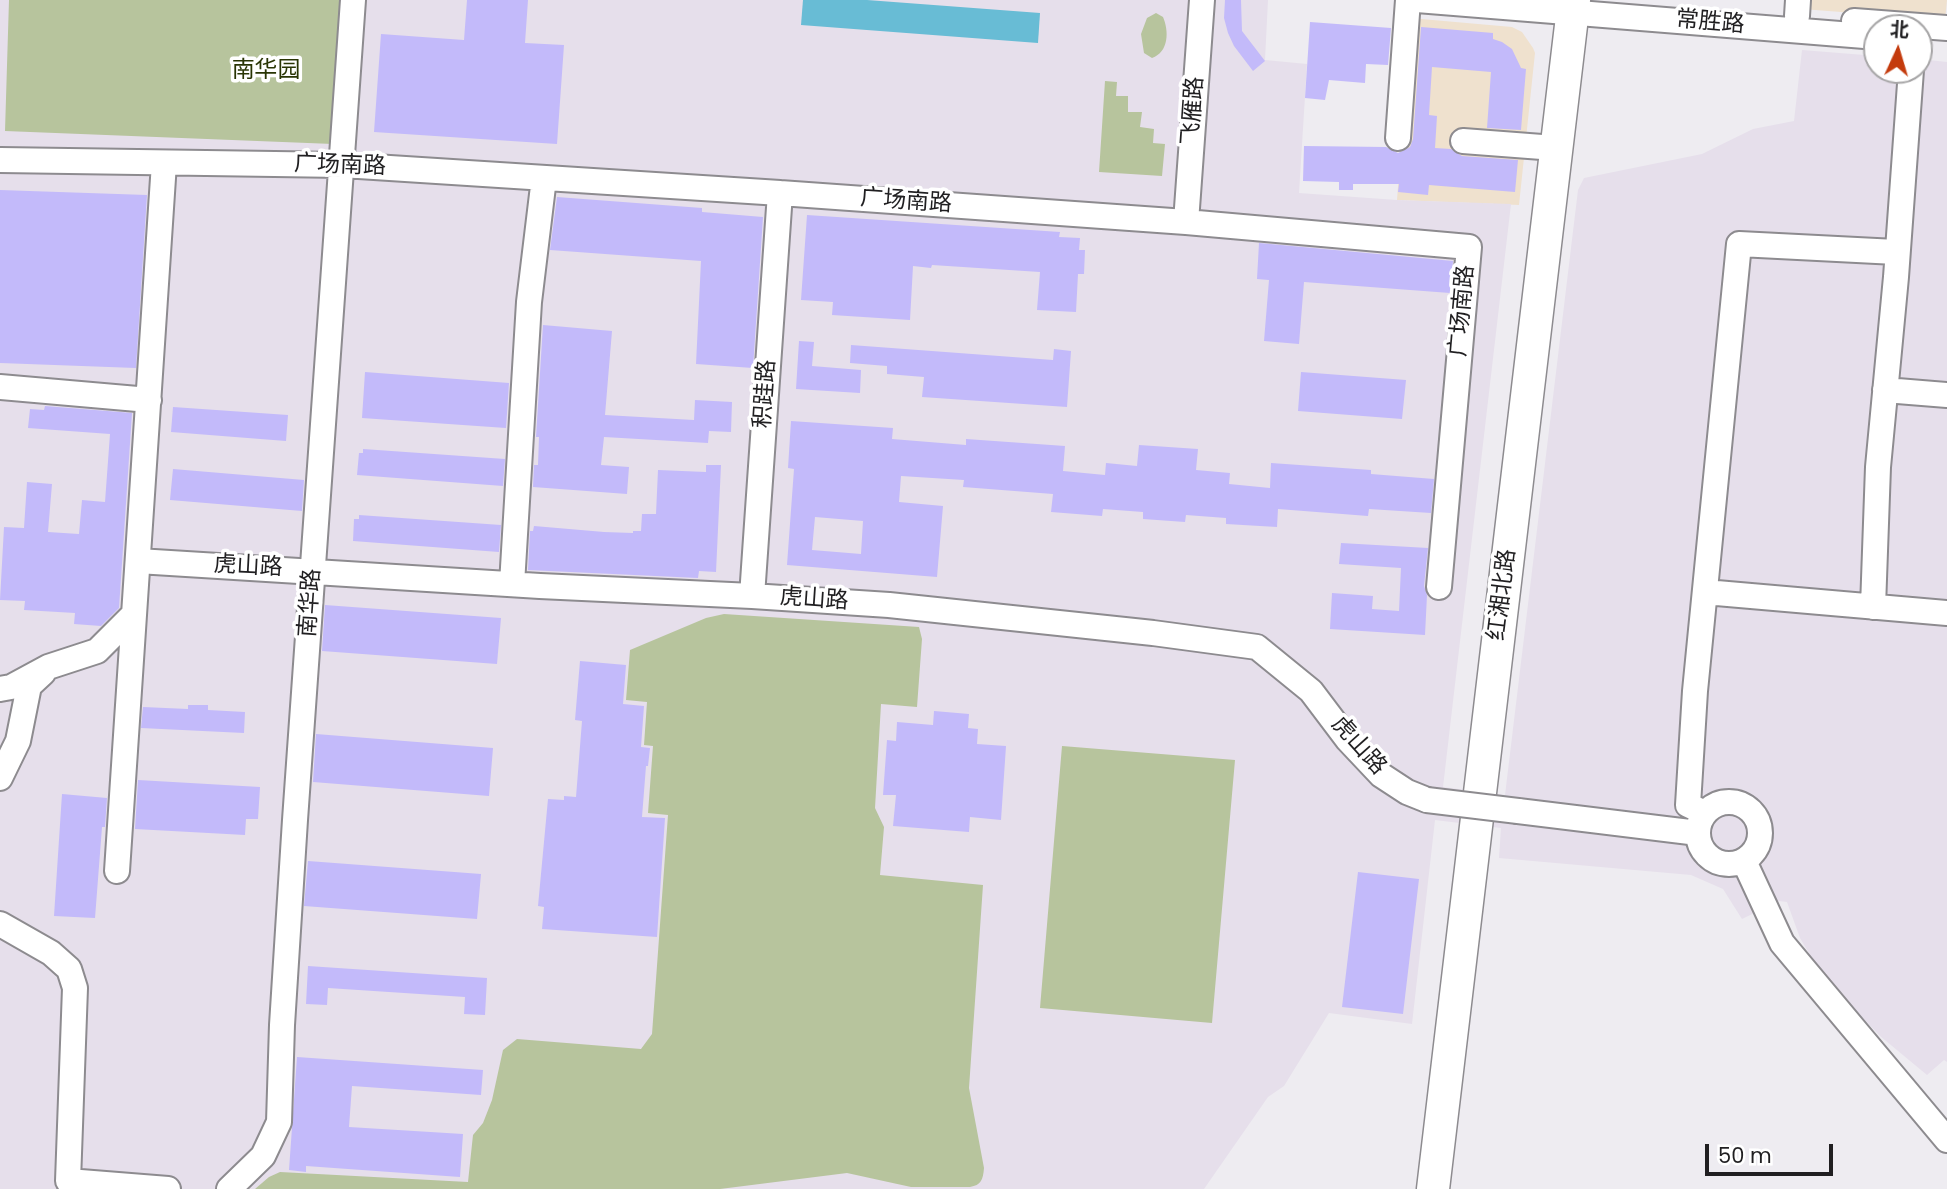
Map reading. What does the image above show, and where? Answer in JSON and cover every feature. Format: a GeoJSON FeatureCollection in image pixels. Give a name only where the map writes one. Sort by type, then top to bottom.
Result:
{"type":"FeatureCollection","features":[{"type":"Feature","properties":{"kind":"main road","name":"红湘北路"},"geometry":{"type":"LineString","coordinates":[[1419,1189],[1542,147],[1572,5]]}},
{"type":"Feature","properties":{"kind":"main road","name":"红湘北路"},"geometry":{"type":"LineString","coordinates":[[1433,1189],[1572,5]]}},
{"type":"Feature","properties":{"kind":"street","name":"南华路"},"geometry":{"type":"LineString","coordinates":[[229,1189],[263,1157],[279,1122],[283,1011],[353,0]]}},
{"type":"Feature","properties":{"kind":"street","name":"飞雁路"},"geometry":{"type":"LineString","coordinates":[[1186,222],[1202,0]]}},
{"type":"Feature","properties":{"kind":"street"},"geometry":{"type":"LineString","coordinates":[[1398,138],[1408,0]]}},
{"type":"Feature","properties":{"kind":"street","name":"常胜路"},"geometry":{"type":"LineString","coordinates":[[1417,0],[1798,8],[1947,28]]}},
{"type":"Feature","properties":{"kind":"street","name":"常胜路"},"geometry":{"type":"LineString","coordinates":[[1572,5],[1863,36]]}},
{"type":"Feature","properties":{"kind":"street"},"geometry":{"type":"LineString","coordinates":[[1873,607],[1878,467],[1910,84]]}},
{"type":"Feature","properties":{"kind":"street"},"geometry":{"type":"LineString","coordinates":[[1463,141],[1542,147]]}},
{"type":"Feature","properties":{"kind":"street","name":"广场南路"},"geometry":{"type":"LineString","coordinates":[[0,160],[343,165],[780,192],[1186,222],[1469,247],[1438,587]]}},
{"type":"Feature","properties":{"kind":"street"},"geometry":{"type":"LineString","coordinates":[[117,871],[164,163]]}},
{"type":"Feature","properties":{"kind":"street"},"geometry":{"type":"LineString","coordinates":[[512,584],[529,302],[544,178]]}},
{"type":"Feature","properties":{"kind":"street","name":"积跬路"},"geometry":{"type":"LineString","coordinates":[[751,596],[780,192]]}},
{"type":"Feature","properties":{"kind":"street"},"geometry":{"type":"LineString","coordinates":[[1702,823],[1688,805],[1695,691],[1739,244],[1896,252]]}},
{"type":"Feature","properties":{"kind":"street"},"geometry":{"type":"LineString","coordinates":[[0,387],[149,400]]}},
{"type":"Feature","properties":{"kind":"street"},"geometry":{"type":"LineString","coordinates":[[1885,390],[1947,395]]}},
{"type":"Feature","properties":{"kind":"street","name":"虎山路"},"geometry":{"type":"LineString","coordinates":[[138,561],[903,607],[1139,631],[1257,647],[1311,691],[1348,740],[1381,775],[1407,792],[1427,800],[1518,811],[1702,823]]}},
{"type":"Feature","properties":{"kind":"street"},"geometry":{"type":"LineString","coordinates":[[1705,592],[1947,613]]}},
{"type":"Feature","properties":{"kind":"street"},"geometry":{"type":"LineString","coordinates":[[0,689],[11,687],[48,667],[55,667],[97,651],[133,615]]}},
{"type":"Feature","properties":{"kind":"street"},"geometry":{"type":"LineString","coordinates":[[0,778],[19,741],[29,686],[48,667]]}},
{"type":"Feature","properties":{"kind":"street"},"geometry":{"type":"LineString","coordinates":[[1731,802],[1749,809],[1755,817],[1759,825],[1758,844],[1753,854],[1745,860],[1723,864],[1705,853],[1699,843],[1702,823],[1713,807],[1731,802]]}},
{"type":"Feature","properties":{"kind":"street"},"geometry":{"type":"LineString","coordinates":[[1745,860],[1782,943],[1947,1140]]}},
{"type":"Feature","properties":{"kind":"street"},"geometry":{"type":"LineString","coordinates":[[0,924],[51,953],[69,968],[75,988],[68,1181],[168,1189]]}},
{"type":"Feature","properties":{"kind":"shaded area"},"geometry":{"type":"Polygon","coordinates":[[[0,0],[1268,0],[1265,60],[1307,64],[1299,193],[1511,204],[1443,787],[1505,795],[1578,190],[1584,178],[1702,154],[1753,129],[1794,121],[1802,50],[1863,55],[1863,84],[1933,84],[1933,60],[1947,62],[1947,1062],[1944,1060],[1927,1075],[1880,1036],[1822,975],[1800,938],[1787,902],[1779,901],[1742,919],[1723,889],[1691,875],[1499,858],[1501,828],[1435,820],[1412,1024],[1329,1013],[1284,1086],[1268,1097],[1204,1189],[0,1189],[0,0]]]}},
{"type":"Feature","properties":{"kind":"shaded area"},"geometry":{"type":"Polygon","coordinates":[[[1803,0],[1947,0],[1945,20],[1933,19],[1933,14],[1867,14],[1802,9],[1803,0]]]}},
{"type":"Feature","properties":{"kind":"shaded area"},"geometry":{"type":"Polygon","coordinates":[[[1410,18],[1512,27],[1522,32],[1533,48],[1535,53],[1519,205],[1397,200],[1410,18]]]}},
{"type":"Feature","properties":{"kind":"green space","name":"南华园"},"geometry":{"type":"Polygon","coordinates":[[[9,0],[341,0],[333,144],[5,131],[9,0]]]}},
{"type":"Feature","properties":{"kind":"green space"},"geometry":{"type":"Polygon","coordinates":[[[1156,13],[1163,17],[1166,40],[1162,51],[1152,58],[1144,53],[1141,34],[1147,18],[1156,13]]]}},
{"type":"Feature","properties":{"kind":"green space"},"geometry":{"type":"Polygon","coordinates":[[[1105,81],[1117,82],[1116,96],[1128,96],[1128,112],[1142,112],[1140,127],[1154,129],[1153,143],[1165,144],[1162,176],[1099,172],[1105,81]]]}},
{"type":"Feature","properties":{"kind":"green space"},"geometry":{"type":"Polygon","coordinates":[[[724,614],[919,627],[922,639],[917,707],[881,704],[875,808],[884,827],[880,875],[983,885],[969,1088],[984,1168],[981,1181],[970,1187],[911,1187],[847,1173],[720,1189],[255,1189],[280,1172],[468,1182],[473,1135],[483,1123],[492,1100],[503,1050],[517,1039],[641,1049],[652,1034],[668,815],[648,813],[653,746],[644,745],[647,702],[626,700],[630,650],[706,618],[724,614]]]}},
{"type":"Feature","properties":{"kind":"green space"},"geometry":{"type":"Polygon","coordinates":[[[1062,746],[1235,760],[1212,1023],[1040,1008],[1062,746]]]}},
{"type":"Feature","properties":{"kind":"water"},"geometry":{"type":"Polygon","coordinates":[[[803,0],[867,0],[1040,13],[1038,43],[801,25],[803,0]]]}},
{"type":"Feature","properties":{"kind":"building"},"geometry":{"type":"Polygon","coordinates":[[[467,0],[528,0],[525,43],[564,45],[557,144],[374,132],[381,34],[464,40],[467,0]]]}},
{"type":"Feature","properties":{"kind":"building"},"geometry":{"type":"Polygon","coordinates":[[[1225,0],[1241,0],[1242,31],[1265,61],[1253,71],[1234,46],[1228,33],[1224,18],[1225,0]]]}},
{"type":"Feature","properties":{"kind":"building"},"geometry":{"type":"Polygon","coordinates":[[[1310,22],[1391,28],[1388,65],[1366,64],[1365,83],[1329,80],[1325,100],[1305,98],[1310,22]]]}},
{"type":"Feature","properties":{"kind":"building"},"geometry":{"type":"Polygon","coordinates":[[[1421,27],[1493,33],[1493,39],[1512,49],[1521,68],[1526,69],[1521,130],[1487,128],[1491,72],[1432,67],[1429,115],[1437,116],[1435,148],[1451,149],[1462,156],[1518,160],[1515,192],[1429,185],[1428,195],[1398,192],[1399,184],[1353,184],[1353,190],[1339,190],[1339,182],[1303,181],[1304,146],[1386,147],[1398,153],[1410,147],[1413,139],[1421,27]]]}},
{"type":"Feature","properties":{"kind":"building"},"geometry":{"type":"Polygon","coordinates":[[[0,190],[147,195],[136,368],[0,363],[0,190]]]}},
{"type":"Feature","properties":{"kind":"building"},"geometry":{"type":"Polygon","coordinates":[[[557,197],[702,208],[702,212],[763,217],[753,368],[696,364],[701,261],[550,250],[557,197]]]}},
{"type":"Feature","properties":{"kind":"building"},"geometry":{"type":"Polygon","coordinates":[[[807,215],[1060,232],[1059,237],[1080,238],[1079,250],[1085,250],[1084,274],[1078,274],[1076,312],[1037,310],[1040,272],[932,265],[931,268],[913,266],[910,320],[832,315],[833,302],[801,300],[807,215]]]}},
{"type":"Feature","properties":{"kind":"building"},"geometry":{"type":"Polygon","coordinates":[[[1259,243],[1453,261],[1450,293],[1304,282],[1299,344],[1264,341],[1269,280],[1257,279],[1259,243]]]}},
{"type":"Feature","properties":{"kind":"building"},"geometry":{"type":"Polygon","coordinates":[[[543,325],[612,331],[605,415],[694,420],[695,400],[732,402],[731,432],[709,431],[708,443],[604,437],[601,465],[629,467],[627,494],[533,487],[534,465],[538,465],[539,437],[536,437],[543,325]]]}},
{"type":"Feature","properties":{"kind":"building"},"geometry":{"type":"Polygon","coordinates":[[[799,341],[814,342],[812,366],[861,370],[860,393],[796,389],[799,341]]]}},
{"type":"Feature","properties":{"kind":"building"},"geometry":{"type":"Polygon","coordinates":[[[851,345],[1053,360],[1054,349],[1071,351],[1067,407],[922,397],[924,377],[887,374],[887,366],[850,363],[851,345]]]}},
{"type":"Feature","properties":{"kind":"building"},"geometry":{"type":"Polygon","coordinates":[[[365,372],[509,383],[506,428],[362,418],[365,372]]]}},
{"type":"Feature","properties":{"kind":"building"},"geometry":{"type":"Polygon","coordinates":[[[1301,372],[1406,380],[1402,419],[1298,411],[1301,372]]]}},
{"type":"Feature","properties":{"kind":"building"},"geometry":{"type":"Polygon","coordinates":[[[45,406],[132,413],[119,608],[101,626],[74,624],[75,613],[24,610],[25,601],[0,600],[4,527],[24,528],[27,482],[52,484],[48,532],[79,534],[82,500],[105,502],[110,434],[28,428],[30,409],[44,410],[45,406]]]}},
{"type":"Feature","properties":{"kind":"building"},"geometry":{"type":"Polygon","coordinates":[[[173,407],[288,415],[286,441],[171,432],[173,407]]]}},
{"type":"Feature","properties":{"kind":"building"},"geometry":{"type":"Polygon","coordinates":[[[791,421],[893,428],[892,439],[966,445],[966,439],[1065,446],[1063,471],[1105,475],[1106,463],[1137,466],[1139,445],[1198,449],[1196,470],[1230,473],[1229,484],[1270,488],[1271,463],[1371,470],[1371,474],[1434,479],[1431,513],[1369,509],[1368,516],[1278,509],[1277,527],[1226,524],[1226,518],[1186,515],[1185,522],[1143,519],[1143,512],[1103,509],[1102,516],[1051,512],[1053,494],[963,487],[964,480],[901,476],[899,502],[943,506],[937,577],[787,565],[794,469],[788,468],[791,421]],[[815,517],[812,550],[861,554],[863,521],[815,517]]]}},
{"type":"Feature","properties":{"kind":"building"},"geometry":{"type":"Polygon","coordinates":[[[363,449],[505,459],[503,486],[357,475],[359,453],[363,453],[363,449]]]}},
{"type":"Feature","properties":{"kind":"building"},"geometry":{"type":"Polygon","coordinates":[[[706,465],[721,465],[716,572],[699,571],[698,578],[528,570],[530,531],[533,531],[534,526],[604,532],[641,531],[642,514],[656,514],[658,470],[706,472],[706,465]]]}},
{"type":"Feature","properties":{"kind":"building"},"geometry":{"type":"Polygon","coordinates":[[[173,469],[304,480],[302,511],[170,500],[173,469]]]}},
{"type":"Feature","properties":{"kind":"building"},"geometry":{"type":"Polygon","coordinates":[[[359,515],[501,525],[499,552],[353,541],[354,519],[359,519],[359,515]]]}},
{"type":"Feature","properties":{"kind":"building"},"geometry":{"type":"Polygon","coordinates":[[[1341,543],[1428,548],[1424,586],[1427,595],[1425,635],[1330,629],[1332,593],[1373,596],[1372,609],[1399,611],[1401,568],[1339,564],[1341,543]]]}},
{"type":"Feature","properties":{"kind":"building"},"geometry":{"type":"Polygon","coordinates":[[[325,605],[501,618],[497,664],[322,651],[325,605]]]}},
{"type":"Feature","properties":{"kind":"building"},"geometry":{"type":"Polygon","coordinates":[[[580,661],[626,665],[623,704],[644,706],[641,747],[650,748],[642,817],[665,818],[657,937],[542,929],[544,907],[538,906],[548,799],[564,800],[564,796],[576,797],[582,721],[575,720],[580,661]]]}},
{"type":"Feature","properties":{"kind":"building"},"geometry":{"type":"Polygon","coordinates":[[[188,705],[208,705],[208,710],[245,712],[244,733],[141,728],[143,707],[188,709],[188,705]]]}},
{"type":"Feature","properties":{"kind":"building"},"geometry":{"type":"Polygon","coordinates":[[[934,711],[969,714],[968,728],[978,729],[977,744],[1006,746],[1001,820],[970,817],[969,832],[893,826],[896,795],[883,795],[887,740],[896,741],[897,722],[933,725],[934,711]]]}},
{"type":"Feature","properties":{"kind":"building"},"geometry":{"type":"Polygon","coordinates":[[[316,734],[493,748],[489,796],[313,782],[316,734]]]}},
{"type":"Feature","properties":{"kind":"building"},"geometry":{"type":"Polygon","coordinates":[[[138,780],[260,787],[258,819],[246,819],[245,835],[135,829],[138,780]]]}},
{"type":"Feature","properties":{"kind":"building"},"geometry":{"type":"Polygon","coordinates":[[[62,794],[107,798],[95,918],[54,916],[62,794]]]}},
{"type":"Feature","properties":{"kind":"building"},"geometry":{"type":"Polygon","coordinates":[[[308,861],[481,874],[477,919],[304,906],[308,861]]]}},
{"type":"Feature","properties":{"kind":"building"},"geometry":{"type":"Polygon","coordinates":[[[1358,872],[1419,879],[1403,1014],[1342,1007],[1358,872]]]}},
{"type":"Feature","properties":{"kind":"building"},"geometry":{"type":"Polygon","coordinates":[[[308,966],[487,978],[485,1015],[464,1014],[465,997],[328,988],[327,1005],[306,1004],[308,966]]]}},
{"type":"Feature","properties":{"kind":"building"},"geometry":{"type":"Polygon","coordinates":[[[297,1057],[483,1070],[481,1095],[352,1086],[349,1127],[463,1134],[460,1177],[306,1166],[306,1172],[289,1170],[297,1057]]]}}]}
